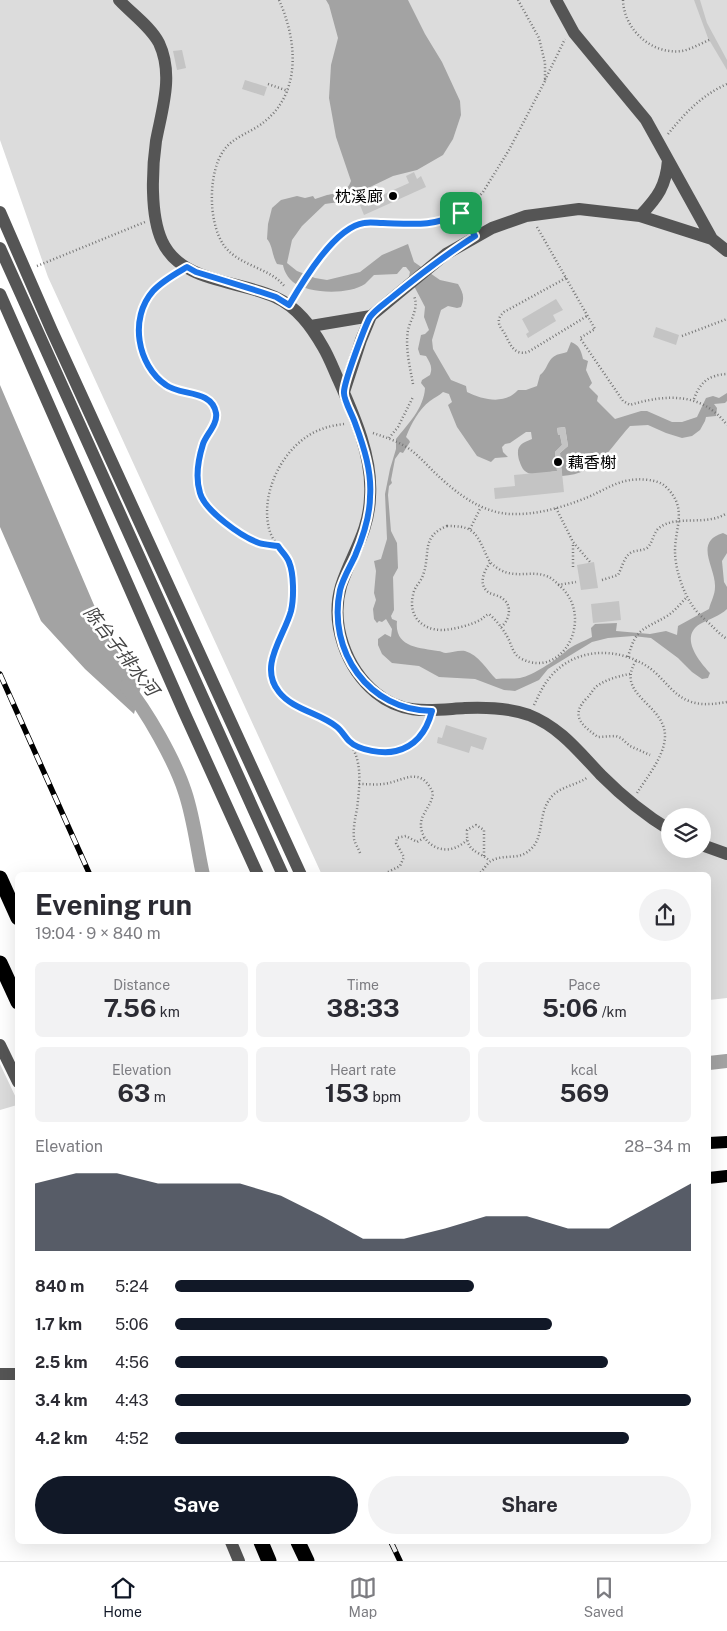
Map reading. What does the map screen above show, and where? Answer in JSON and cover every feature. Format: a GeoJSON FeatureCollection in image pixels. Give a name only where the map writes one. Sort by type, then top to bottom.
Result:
{"type":"FeatureCollection","features":[{"type":"Feature","properties":{"kind":"highway"},"geometry":{"type":"LineString","coordinates":[[0,878],[15,911]]}},
{"type":"Feature","properties":{"kind":"highway"},"geometry":{"type":"LineString","coordinates":[[0,963],[15,996]]}},
{"type":"Feature","properties":{"kind":"highway"},"geometry":{"type":"LineString","coordinates":[[261,1544],[269,1561]]}},
{"type":"Feature","properties":{"kind":"highway"},"geometry":{"type":"LineString","coordinates":[[299,1544],[307,1561]]}},
{"type":"Feature","properties":{"kind":"main road"},"geometry":{"type":"LineString","coordinates":[[711,1143],[727,1142]]}},
{"type":"Feature","properties":{"kind":"main road"},"geometry":{"type":"LineString","coordinates":[[711,1178],[727,1176]]}},
{"type":"Feature","properties":{"kind":"street"},"geometry":{"type":"LineString","coordinates":[[119,0],[142,22],[158,41],[164,65],[166,94],[154,160],[156,218],[162,242],[169,252],[196,272],[276,297],[289,305],[311,326],[325,350],[344,392],[356,426],[366,455],[370,497],[364,531],[341,589],[338,612],[342,641],[352,665],[373,690],[384,699],[400,706],[420,711],[500,708],[530,716],[557,730],[632,803],[661,824]]}},
{"type":"Feature","properties":{"kind":"street"},"geometry":{"type":"LineString","coordinates":[[556,0],[570,27],[646,120],[712,239]]}},
{"type":"Feature","properties":{"kind":"street"},"geometry":{"type":"LineString","coordinates":[[640,216],[654,201],[662,188],[668,160]]}},
{"type":"Feature","properties":{"kind":"street"},"geometry":{"type":"LineString","coordinates":[[344,392],[360,340],[371,316],[446,254],[475,236],[508,222],[530,215],[580,209],[640,216],[712,239],[727,251]]}},
{"type":"Feature","properties":{"kind":"street"},"geometry":{"type":"LineString","coordinates":[[0,212],[56,340],[301,872]]}},
{"type":"Feature","properties":{"kind":"street"},"geometry":{"type":"LineString","coordinates":[[0,248],[282,872]]}},
{"type":"Feature","properties":{"kind":"street"},"geometry":{"type":"LineString","coordinates":[[0,265],[274,872]]}},
{"type":"Feature","properties":{"kind":"street"},"geometry":{"type":"LineString","coordinates":[[0,294],[257,872]]}},
{"type":"Feature","properties":{"kind":"street"},"geometry":{"type":"LineString","coordinates":[[311,326],[371,316]]}},
{"type":"Feature","properties":{"kind":"street"},"geometry":{"type":"LineString","coordinates":[[711,848],[727,854]]}},
{"type":"Feature","properties":{"kind":"street"},"geometry":{"type":"LineString","coordinates":[[0,1045],[15,1076]]}},
{"type":"Feature","properties":{"kind":"street"},"geometry":{"type":"LineString","coordinates":[[0,1374],[15,1374]]}},
{"type":"Feature","properties":{"kind":"street"},"geometry":{"type":"LineString","coordinates":[[232,1544],[240,1561]]}},
{"type":"Feature","properties":{"kind":"path"},"geometry":{"type":"LineString","coordinates":[[279,0],[291,34],[292,64],[288,91],[274,113],[224,149],[211,190],[218,236],[224,246],[235,256],[282,283],[288,291],[289,305]]}},
{"type":"Feature","properties":{"kind":"path"},"geometry":{"type":"LineString","coordinates":[[518,0],[539,38],[545,63],[545,81]]}},
{"type":"Feature","properties":{"kind":"path"},"geometry":{"type":"LineString","coordinates":[[623,0],[624,11],[634,31],[656,48],[669,51],[684,50],[711,38]]}},
{"type":"Feature","properties":{"kind":"path"},"geometry":{"type":"LineString","coordinates":[[289,305],[302,282],[321,256],[346,230],[363,223],[436,223],[466,210],[483,192],[494,175],[545,81],[570,27]]}},
{"type":"Feature","properties":{"kind":"path"},"geometry":{"type":"LineString","coordinates":[[268,84],[288,91]]}},
{"type":"Feature","properties":{"kind":"path"},"geometry":{"type":"LineString","coordinates":[[660,145],[686,112],[711,92],[727,84]]}},
{"type":"Feature","properties":{"kind":"path"},"geometry":{"type":"LineString","coordinates":[[461,213],[475,236]]}},
{"type":"Feature","properties":{"kind":"path"},"geometry":{"type":"LineString","coordinates":[[530,215],[595,329],[580,338],[623,402],[630,405],[652,399],[694,400],[716,412],[727,425]]}},
{"type":"Feature","properties":{"kind":"path"},"geometry":{"type":"LineString","coordinates":[[38,266],[156,218]]}},
{"type":"Feature","properties":{"kind":"path"},"geometry":{"type":"LineString","coordinates":[[187,267],[153,290],[144,304],[139,323],[140,343],[153,373],[167,386],[203,396],[216,413],[215,420],[204,440],[197,476],[200,494],[208,508],[232,528],[259,543],[278,546]]}},
{"type":"Feature","properties":{"kind":"path"},"geometry":{"type":"LineString","coordinates":[[566,278],[499,316],[499,323],[513,348],[523,354],[528,352],[588,316]]}},
{"type":"Feature","properties":{"kind":"path"},"geometry":{"type":"LineString","coordinates":[[406,286],[416,301],[414,314],[408,330],[407,345],[413,384]]}},
{"type":"Feature","properties":{"kind":"path"},"geometry":{"type":"LineString","coordinates":[[682,336],[727,319]]}},
{"type":"Feature","properties":{"kind":"path"},"geometry":{"type":"LineString","coordinates":[[694,400],[701,384],[708,378],[727,374]]}},
{"type":"Feature","properties":{"kind":"path"},"geometry":{"type":"LineString","coordinates":[[389,438],[401,422],[413,397]]}},
{"type":"Feature","properties":{"kind":"path"},"geometry":{"type":"LineString","coordinates":[[360,853],[355,840],[354,826],[359,784],[356,754],[339,728],[325,718],[292,703],[280,694],[274,685],[270,668],[275,649],[291,611],[292,576],[289,561],[271,533],[268,520],[268,503],[276,472],[295,446],[320,429],[356,426],[389,438],[408,448],[459,493],[481,507],[510,514],[540,512],[556,508],[589,497],[629,479],[655,481],[664,485],[672,493],[676,502],[680,522],[675,551],[687,597],[698,613],[727,639]]}},
{"type":"Feature","properties":{"kind":"path"},"geometry":{"type":"LineString","coordinates":[[470,529],[481,507]]}},
{"type":"Feature","properties":{"kind":"path"},"geometry":{"type":"LineString","coordinates":[[556,508],[573,542],[590,562]]}},
{"type":"Feature","properties":{"kind":"path"},"geometry":{"type":"LineString","coordinates":[[602,580],[618,575],[626,556],[632,552],[644,550],[649,546],[658,528],[666,524],[680,522],[714,520],[727,513]]}},
{"type":"Feature","properties":{"kind":"path"},"geometry":{"type":"LineString","coordinates":[[447,526],[470,529],[481,541],[490,563],[502,571],[515,576],[530,574],[549,577],[564,590],[576,610],[576,626],[568,646],[561,654],[539,663],[520,659],[513,652],[509,640],[501,627],[489,614],[484,615],[480,620],[462,627],[443,630],[426,628],[418,622],[413,614],[413,594],[422,578],[429,542],[434,534],[447,526]]}},
{"type":"Feature","properties":{"kind":"path"},"geometry":{"type":"LineString","coordinates":[[573,542],[573,567]]}},
{"type":"Feature","properties":{"kind":"path"},"geometry":{"type":"LineString","coordinates":[[490,563],[483,574],[484,586],[487,591],[503,598],[509,611],[508,619],[501,627]]}},
{"type":"Feature","properties":{"kind":"path"},"geometry":{"type":"LineString","coordinates":[[558,585],[576,582]]}},
{"type":"Feature","properties":{"kind":"path"},"geometry":{"type":"LineString","coordinates":[[628,657],[634,639],[640,630],[669,615],[687,597]]}},
{"type":"Feature","properties":{"kind":"path"},"geometry":{"type":"LineString","coordinates":[[530,716],[542,688],[552,675],[569,660],[591,653],[614,653],[637,660],[690,702],[705,704],[727,702]]}},
{"type":"Feature","properties":{"kind":"path"},"geometry":{"type":"LineString","coordinates":[[632,803],[658,759],[665,739],[661,722],[654,710],[635,692],[631,684],[631,669],[637,660]]}},
{"type":"Feature","properties":{"kind":"path"},"geometry":{"type":"LineString","coordinates":[[630,674],[611,679],[598,686],[579,706],[578,716],[579,720],[598,737],[616,736],[630,746],[650,755]]}},
{"type":"Feature","properties":{"kind":"path"},"geometry":{"type":"LineString","coordinates":[[350,743],[374,751],[393,752],[402,750],[421,737],[429,722],[432,711]]}},
{"type":"Feature","properties":{"kind":"path"},"geometry":{"type":"LineString","coordinates":[[481,872],[490,861],[498,858],[518,857],[530,850],[539,837],[541,820],[552,797],[560,790],[583,780],[597,770]]}},
{"type":"Feature","properties":{"kind":"path"},"geometry":{"type":"LineString","coordinates":[[359,784],[383,784],[414,776],[426,781],[433,793],[431,804],[421,820],[424,838],[432,846],[444,850],[458,846],[467,840]]}},
{"type":"Feature","properties":{"kind":"path"},"geometry":{"type":"LineString","coordinates":[[484,856],[484,830],[476,825],[467,830],[467,840],[471,849],[476,854],[484,856],[490,861]]}},
{"type":"Feature","properties":{"kind":"path"},"geometry":{"type":"LineString","coordinates":[[388,872],[400,866],[404,857],[396,843],[397,838],[406,836],[416,842],[424,838]]}},
{"type":"Feature","properties":{"kind":"shaded area"},"geometry":{"type":"Polygon","coordinates":[[[0,0],[727,0],[727,998],[711,1000],[711,872],[321,872],[48,277],[0,140],[0,0]]]}},
{"type":"Feature","properties":{"kind":"shaded area"},"geometry":{"type":"Polygon","coordinates":[[[326,0],[408,0],[442,62],[460,101],[461,115],[453,139],[443,155],[417,170],[393,176],[339,202],[325,204],[302,226],[292,240],[287,263],[297,271],[315,278],[327,280],[360,272],[382,255],[408,244],[414,262],[440,280],[458,284],[461,290],[463,298],[461,307],[448,306],[441,310],[432,340],[433,349],[451,380],[466,386],[467,392],[480,397],[494,400],[507,398],[518,390],[526,390],[537,386],[540,375],[550,360],[567,352],[571,342],[579,348],[583,359],[588,361],[586,370],[592,383],[589,387],[598,396],[597,401],[615,419],[647,411],[672,422],[682,422],[697,417],[706,398],[713,396],[719,398],[727,393],[727,401],[725,403],[714,404],[717,408],[716,416],[706,417],[700,430],[692,436],[682,438],[648,425],[630,426],[602,459],[594,465],[585,471],[562,476],[560,453],[568,446],[565,427],[557,428],[562,445],[555,452],[557,471],[531,474],[522,467],[518,449],[521,444],[532,439],[531,432],[526,432],[502,447],[503,452],[508,457],[495,458],[491,462],[477,456],[457,427],[448,405],[452,402],[449,394],[443,392],[426,404],[410,427],[406,437],[410,442],[403,453],[400,452],[395,459],[392,483],[389,486],[391,531],[397,543],[398,568],[393,577],[394,610],[391,616],[392,619],[397,621],[397,630],[400,637],[404,642],[416,647],[445,653],[465,651],[470,653],[479,659],[496,679],[520,678],[537,671],[571,647],[592,637],[591,628],[595,624],[617,623],[616,631],[650,634],[666,631],[677,635],[678,626],[709,609],[715,587],[708,556],[709,543],[714,537],[723,533],[727,535],[727,553],[722,561],[724,582],[727,587],[727,609],[718,616],[700,624],[691,635],[691,642],[696,656],[710,673],[708,678],[702,679],[692,672],[678,658],[651,638],[633,636],[608,638],[592,642],[548,669],[539,680],[515,691],[504,690],[475,679],[439,677],[419,666],[392,663],[382,654],[378,645],[378,639],[385,634],[391,637],[392,629],[386,619],[377,623],[374,619],[376,571],[374,561],[381,559],[387,539],[385,494],[396,449],[396,439],[419,409],[425,388],[421,383],[431,372],[429,361],[426,356],[420,355],[418,349],[421,335],[429,330],[424,317],[425,307],[413,284],[408,281],[410,272],[406,267],[403,267],[397,274],[374,275],[365,284],[349,290],[329,292],[300,286],[289,278],[283,265],[277,264],[267,239],[272,208],[281,200],[297,196],[305,198],[313,196],[315,199],[338,193],[347,188],[351,181],[336,137],[329,98],[331,65],[338,38],[326,0]]]}},
{"type":"Feature","properties":{"kind":"shaded area"},"geometry":{"type":"Polygon","coordinates":[[[0,385],[94,605],[141,686],[134,714],[85,669],[41,621],[0,527],[0,385]]]}},
{"type":"Feature","properties":{"kind":"shaded area"},"geometry":{"type":"Polygon","coordinates":[[[0,1064],[15,1096],[15,1106],[0,1110],[0,1064]]]}},
{"type":"Feature","properties":{"kind":"building"},"geometry":{"type":"Polygon","coordinates":[[[694,0],[700,0],[707,23],[727,60],[727,70],[708,38],[694,0]]]}},
{"type":"Feature","properties":{"kind":"building"},"geometry":{"type":"Polygon","coordinates":[[[182,50],[186,68],[177,70],[173,51],[182,50]]]}},
{"type":"Feature","properties":{"kind":"building"},"geometry":{"type":"Polygon","coordinates":[[[245,80],[267,87],[264,96],[242,89],[245,80]]]}},
{"type":"Feature","properties":{"kind":"building","name":"枕溪廊"},"geometry":{"type":"Polygon","coordinates":[[[414,172],[417,179],[421,176],[426,187],[364,215],[360,205],[409,183],[406,176],[414,172]]]}},
{"type":"Feature","properties":{"kind":"building"},"geometry":{"type":"Polygon","coordinates":[[[556,299],[563,310],[553,315],[556,321],[528,338],[526,334],[529,332],[522,319],[556,299]]]}},
{"type":"Feature","properties":{"kind":"building"},"geometry":{"type":"Polygon","coordinates":[[[656,327],[679,335],[676,345],[653,337],[656,327]]]}},
{"type":"Feature","properties":{"kind":"building","name":"藕香榭"},"geometry":{"type":"Polygon","coordinates":[[[565,427],[568,446],[560,453],[564,492],[495,499],[494,488],[515,486],[514,475],[557,471],[555,452],[562,445],[557,428],[565,427]]]}},
{"type":"Feature","properties":{"kind":"building"},"geometry":{"type":"Polygon","coordinates":[[[594,562],[598,588],[581,590],[577,565],[594,562]]]}},
{"type":"Feature","properties":{"kind":"building"},"geometry":{"type":"Polygon","coordinates":[[[619,601],[621,620],[593,623],[591,604],[619,601]]]}},
{"type":"Feature","properties":{"kind":"building"},"geometry":{"type":"Polygon","coordinates":[[[446,725],[487,738],[483,750],[471,746],[469,753],[437,743],[438,737],[442,738],[446,725]]]}},
{"type":"Feature","properties":{"kind":"waterway","name":"陈台子排水河"},"geometry":{"type":"LineString","coordinates":[[126,686],[151,722],[167,751],[185,792],[202,872]]}},
{"type":"Feature","properties":{"kind":"waterway","name":"陈台子排水河"},"geometry":{"type":"LineString","coordinates":[[711,1063],[727,1061]]}},
{"type":"Feature","properties":{"kind":"railway"},"geometry":{"type":"LineString","coordinates":[[0,674],[89,872]]}},
{"type":"Feature","properties":{"kind":"railway"},"geometry":{"type":"LineString","coordinates":[[392,1544],[400,1561]]}},
{"type":"Feature","properties":{"kind":"place","name":"枕溪廊"},"geometry":{"type":"Point","coordinates":[393,196]}},
{"type":"Feature","properties":{"kind":"place","name":"藕香榭"},"geometry":{"type":"Point","coordinates":[558,462]}},
{"type":"Feature","properties":{"kind":"route"},"geometry":{"type":"LineString","coordinates":[[461,213],[475,236],[446,254],[371,316],[360,340],[344,392],[366,455],[370,497],[364,531],[344,579],[339,599],[339,628],[342,641],[352,665],[362,679],[384,699],[400,706],[420,711],[432,711],[426,730],[421,737],[409,746],[393,752],[374,751],[350,743],[339,728],[325,718],[292,703],[280,694],[274,685],[270,668],[283,627],[291,611],[292,576],[289,561],[278,546],[259,543],[232,528],[208,508],[200,494],[197,476],[204,440],[215,420],[216,413],[203,396],[167,386],[153,373],[140,343],[139,323],[144,304],[153,290],[187,267],[225,282],[276,297],[289,305],[302,282],[321,256],[346,230],[363,223],[436,223],[461,213]]}}]}
